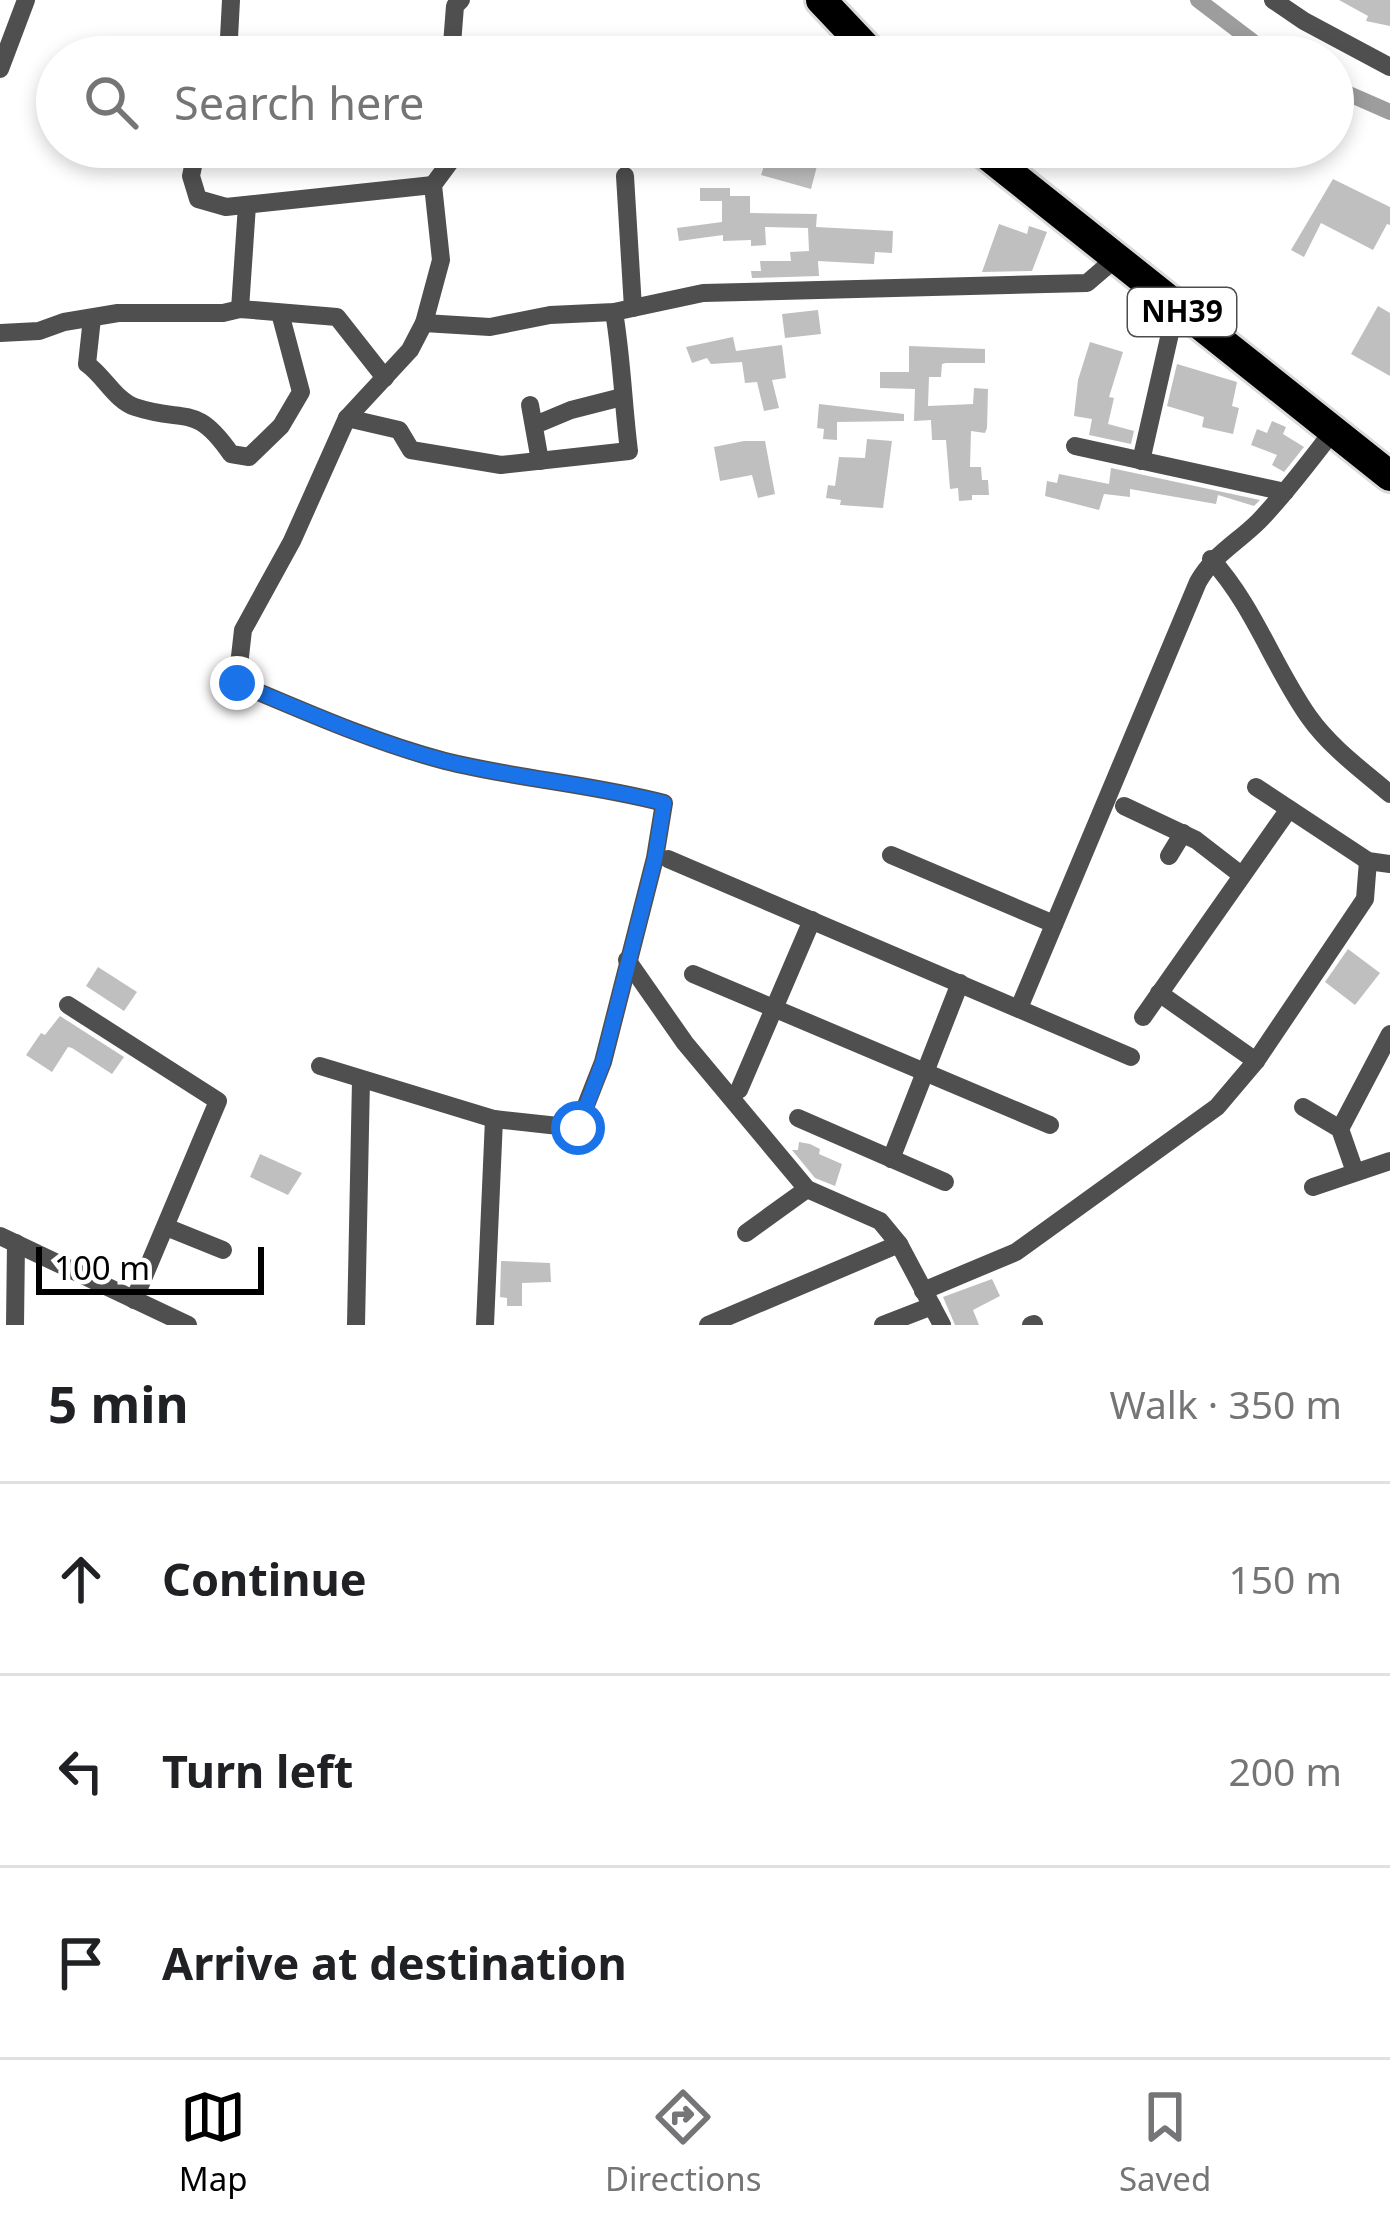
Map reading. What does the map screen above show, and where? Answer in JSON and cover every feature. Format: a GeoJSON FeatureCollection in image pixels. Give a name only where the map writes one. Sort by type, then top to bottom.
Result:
{"type":"FeatureCollection","features":[{"type":"Feature","properties":{"kind":"main road"},"geometry":{"type":"LineString","coordinates":[[821,0],[855,36]]}},
{"type":"Feature","properties":{"kind":"main road","name":"NH39"},"geometry":{"type":"LineString","coordinates":[[1002,168],[1390,476]]}},
{"type":"Feature","properties":{"kind":"street"},"geometry":{"type":"LineString","coordinates":[[0,69],[26,0]]}},
{"type":"Feature","properties":{"kind":"street"},"geometry":{"type":"LineString","coordinates":[[228,36],[231,0]]}},
{"type":"Feature","properties":{"kind":"street"},"geometry":{"type":"LineString","coordinates":[[453,36],[455,6],[461,0]]}},
{"type":"Feature","properties":{"kind":"street"},"geometry":{"type":"LineString","coordinates":[[1273,0],[1331,36]]}},
{"type":"Feature","properties":{"kind":"street"},"geometry":{"type":"LineString","coordinates":[[1354,48],[1390,67]]}},
{"type":"Feature","properties":{"kind":"street"},"geometry":{"type":"LineString","coordinates":[[193,168],[198,199],[226,207],[433,184]]}},
{"type":"Feature","properties":{"kind":"street"},"geometry":{"type":"LineString","coordinates":[[320,1066],[494,1119],[578,1128],[603,1062],[655,858],[664,803],[449,762],[364,738],[237,683],[243,630],[292,541],[347,418],[410,350],[424,323],[441,260],[433,184],[445,168]]}},
{"type":"Feature","properties":{"kind":"street"},"geometry":{"type":"LineString","coordinates":[[347,418],[399,430],[411,450],[501,465],[629,451],[622,397],[626,176]]}},
{"type":"Feature","properties":{"kind":"street"},"geometry":{"type":"LineString","coordinates":[[240,309],[247,205]]}},
{"type":"Feature","properties":{"kind":"street"},"geometry":{"type":"LineString","coordinates":[[424,323],[490,327],[550,315],[624,310],[703,293],[1087,283],[1115,259]]}},
{"type":"Feature","properties":{"kind":"street"},"geometry":{"type":"LineString","coordinates":[[1141,461],[1176,308]]}},
{"type":"Feature","properties":{"kind":"street"},"geometry":{"type":"LineString","coordinates":[[0,333],[39,331],[118,313],[240,309],[337,317],[385,378]]}},
{"type":"Feature","properties":{"kind":"street"},"geometry":{"type":"LineString","coordinates":[[92,318],[87,364],[106,376],[117,394],[132,406],[193,416],[212,426],[231,454],[249,457],[281,426],[301,392],[280,313]]}},
{"type":"Feature","properties":{"kind":"street"},"geometry":{"type":"LineString","coordinates":[[540,461],[532,415],[622,397]]}},
{"type":"Feature","properties":{"kind":"street"},"geometry":{"type":"LineString","coordinates":[[1019,1008],[1198,582],[1211,559],[1255,525],[1333,431]]}},
{"type":"Feature","properties":{"kind":"street"},"geometry":{"type":"LineString","coordinates":[[1075,446],[1286,492]]}},
{"type":"Feature","properties":{"kind":"street"},"geometry":{"type":"LineString","coordinates":[[1211,559],[1233,583],[1305,713],[1326,740],[1390,794]]}},
{"type":"Feature","properties":{"kind":"street"},"geometry":{"type":"LineString","coordinates":[[1256,787],[1368,861],[1390,864]]}},
{"type":"Feature","properties":{"kind":"street"},"geometry":{"type":"LineString","coordinates":[[1124,806],[1183,832],[1240,874]]}},
{"type":"Feature","properties":{"kind":"street"},"geometry":{"type":"LineString","coordinates":[[1143,1017],[1289,809]]}},
{"type":"Feature","properties":{"kind":"street"},"geometry":{"type":"LineString","coordinates":[[1169,856],[1183,832]]}},
{"type":"Feature","properties":{"kind":"street"},"geometry":{"type":"LineString","coordinates":[[891,855],[1054,924]]}},
{"type":"Feature","properties":{"kind":"street"},"geometry":{"type":"LineString","coordinates":[[668,859],[1131,1057]]}},
{"type":"Feature","properties":{"kind":"street"},"geometry":{"type":"LineString","coordinates":[[883,1325],[1016,1252],[1217,1107],[1256,1061],[1365,899],[1368,861]]}},
{"type":"Feature","properties":{"kind":"street"},"geometry":{"type":"LineString","coordinates":[[739,1090],[812,920]]}},
{"type":"Feature","properties":{"kind":"street"},"geometry":{"type":"LineString","coordinates":[[627,960],[685,1043],[807,1189],[880,1221],[899,1244],[942,1325]]}},
{"type":"Feature","properties":{"kind":"street"},"geometry":{"type":"LineString","coordinates":[[693,974],[1050,1125]]}},
{"type":"Feature","properties":{"kind":"street"},"geometry":{"type":"LineString","coordinates":[[890,1159],[960,983]]}},
{"type":"Feature","properties":{"kind":"street"},"geometry":{"type":"LineString","coordinates":[[1159,993],[1256,1061]]}},
{"type":"Feature","properties":{"kind":"street"},"geometry":{"type":"LineString","coordinates":[[68,1005],[216,1096],[218,1106],[139,1302],[144,1325]]}},
{"type":"Feature","properties":{"kind":"street"},"geometry":{"type":"LineString","coordinates":[[1340,1129],[1384,1061],[1390,1034]]}},
{"type":"Feature","properties":{"kind":"street"},"geometry":{"type":"LineString","coordinates":[[356,1325],[361,1080]]}},
{"type":"Feature","properties":{"kind":"street"},"geometry":{"type":"LineString","coordinates":[[1303,1107],[1340,1129],[1355,1172]]}},
{"type":"Feature","properties":{"kind":"street"},"geometry":{"type":"LineString","coordinates":[[798,1118],[945,1182]]}},
{"type":"Feature","properties":{"kind":"street"},"geometry":{"type":"LineString","coordinates":[[485,1325],[494,1119]]}},
{"type":"Feature","properties":{"kind":"street"},"geometry":{"type":"LineString","coordinates":[[1313,1186],[1390,1161]]}},
{"type":"Feature","properties":{"kind":"street"},"geometry":{"type":"LineString","coordinates":[[746,1233],[807,1189]]}},
{"type":"Feature","properties":{"kind":"street"},"geometry":{"type":"LineString","coordinates":[[166,1227],[224,1250]]}},
{"type":"Feature","properties":{"kind":"street"},"geometry":{"type":"LineString","coordinates":[[8,1240],[188,1325]]}},
{"type":"Feature","properties":{"kind":"street"},"geometry":{"type":"LineString","coordinates":[[8,1240],[15,1325]]}},
{"type":"Feature","properties":{"kind":"street"},"geometry":{"type":"LineString","coordinates":[[708,1325],[899,1244]]}},
{"type":"Feature","properties":{"kind":"building"},"geometry":{"type":"Polygon","coordinates":[[[1339,0],[1390,0],[1390,26],[1366,21],[1368,16],[1339,0]]]}},
{"type":"Feature","properties":{"kind":"building"},"geometry":{"type":"Polygon","coordinates":[[[763,168],[816,168],[811,189],[761,175],[763,168]]]}},
{"type":"Feature","properties":{"kind":"building"},"geometry":{"type":"Polygon","coordinates":[[[1333,179],[1390,207],[1390,225],[1373,250],[1321,223],[1304,257],[1291,250],[1333,179]]]}},
{"type":"Feature","properties":{"kind":"building"},"geometry":{"type":"Polygon","coordinates":[[[700,188],[730,188],[730,196],[750,196],[750,213],[817,214],[816,227],[893,231],[892,253],[875,252],[874,264],[818,261],[819,276],[752,278],[751,271],[761,271],[760,261],[791,261],[790,252],[809,251],[808,228],[765,227],[766,245],[723,241],[723,235],[679,241],[677,228],[722,222],[722,201],[700,201],[700,188]]]}},
{"type":"Feature","properties":{"kind":"building"},"geometry":{"type":"Polygon","coordinates":[[[999,224],[1027,234],[1029,226],[1047,232],[1032,271],[982,272],[999,224]]]}},
{"type":"Feature","properties":{"kind":"building"},"geometry":{"type":"Polygon","coordinates":[[[1378,306],[1390,313],[1390,376],[1351,354],[1378,306]]]}},
{"type":"Feature","properties":{"kind":"building"},"geometry":{"type":"Polygon","coordinates":[[[818,310],[821,334],[785,338],[782,314],[818,310]]]}},
{"type":"Feature","properties":{"kind":"building"},"geometry":{"type":"Polygon","coordinates":[[[733,337],[736,351],[782,345],[786,378],[772,380],[779,408],[764,411],[757,382],[745,383],[742,362],[711,364],[707,358],[692,363],[686,347],[733,337]]]}},
{"type":"Feature","properties":{"kind":"building"},"geometry":{"type":"Polygon","coordinates":[[[1090,342],[1123,352],[1109,397],[1114,398],[1108,424],[1134,431],[1131,444],[1089,435],[1092,419],[1074,416],[1078,380],[1090,342]]]}},
{"type":"Feature","properties":{"kind":"building"},"geometry":{"type":"Polygon","coordinates":[[[909,346],[985,349],[985,363],[942,364],[941,377],[929,377],[928,406],[973,404],[974,388],[988,389],[987,428],[985,433],[971,431],[970,467],[981,467],[989,495],[959,501],[958,488],[950,489],[946,440],[932,440],[931,420],[914,421],[915,389],[880,388],[880,372],[909,372],[909,346]]]}},
{"type":"Feature","properties":{"kind":"building"},"geometry":{"type":"Polygon","coordinates":[[[1177,364],[1237,382],[1232,406],[1239,408],[1233,434],[1202,427],[1204,417],[1167,406],[1177,364]]]}},
{"type":"Feature","properties":{"kind":"building"},"geometry":{"type":"Polygon","coordinates":[[[819,404],[904,414],[904,421],[837,422],[837,440],[823,439],[824,429],[817,428],[819,404]]]}},
{"type":"Feature","properties":{"kind":"building"},"geometry":{"type":"Polygon","coordinates":[[[1272,421],[1286,427],[1283,434],[1304,447],[1284,472],[1272,465],[1277,455],[1251,445],[1257,429],[1267,433],[1272,421]]]}},
{"type":"Feature","properties":{"kind":"building"},"geometry":{"type":"Polygon","coordinates":[[[867,439],[892,441],[883,508],[840,505],[841,500],[826,498],[828,485],[835,486],[839,457],[865,458],[867,439]]]}},
{"type":"Feature","properties":{"kind":"building"},"geometry":{"type":"Polygon","coordinates":[[[765,441],[775,494],[758,498],[752,475],[720,481],[714,447],[765,441]]]}},
{"type":"Feature","properties":{"kind":"building"},"geometry":{"type":"Polygon","coordinates":[[[1111,468],[1260,500],[1254,506],[1218,495],[1216,504],[1130,489],[1130,497],[1104,494],[1099,510],[1045,496],[1047,481],[1057,483],[1059,474],[1109,484],[1111,468]]]}},
{"type":"Feature","properties":{"kind":"building"},"geometry":{"type":"Polygon","coordinates":[[[1348,949],[1380,973],[1355,1005],[1325,982],[1348,949]]]}},
{"type":"Feature","properties":{"kind":"building"},"geometry":{"type":"Polygon","coordinates":[[[98,967],[137,992],[124,1011],[86,986],[98,967]]]}},
{"type":"Feature","properties":{"kind":"building"},"geometry":{"type":"Polygon","coordinates":[[[60,1016],[124,1057],[112,1074],[68,1047],[52,1072],[26,1055],[60,1016]]]}},
{"type":"Feature","properties":{"kind":"building"},"geometry":{"type":"Polygon","coordinates":[[[799,1142],[842,1164],[835,1186],[815,1178],[792,1150],[798,1150],[799,1142]]]}},
{"type":"Feature","properties":{"kind":"building"},"geometry":{"type":"Polygon","coordinates":[[[260,1154],[302,1173],[288,1195],[250,1177],[260,1154]]]}},
{"type":"Feature","properties":{"kind":"building"},"geometry":{"type":"Polygon","coordinates":[[[501,1261],[550,1263],[551,1282],[522,1283],[522,1306],[507,1306],[507,1298],[500,1297],[501,1261]]]}},
{"type":"Feature","properties":{"kind":"building"},"geometry":{"type":"Polygon","coordinates":[[[992,1279],[1000,1296],[973,1310],[979,1325],[955,1325],[943,1297],[992,1279]]]}},
{"type":"Feature","properties":{"kind":"waterway"},"geometry":{"type":"LineString","coordinates":[[1198,0],[1245,36]]}},
{"type":"Feature","properties":{"kind":"waterway"},"geometry":{"type":"LineString","coordinates":[[1354,96],[1390,112]]}},
{"type":"Feature","properties":{"kind":"route"},"geometry":{"type":"LineString","coordinates":[[237,683],[364,738],[449,762],[664,803],[655,858],[603,1062],[578,1128]]}}]}
